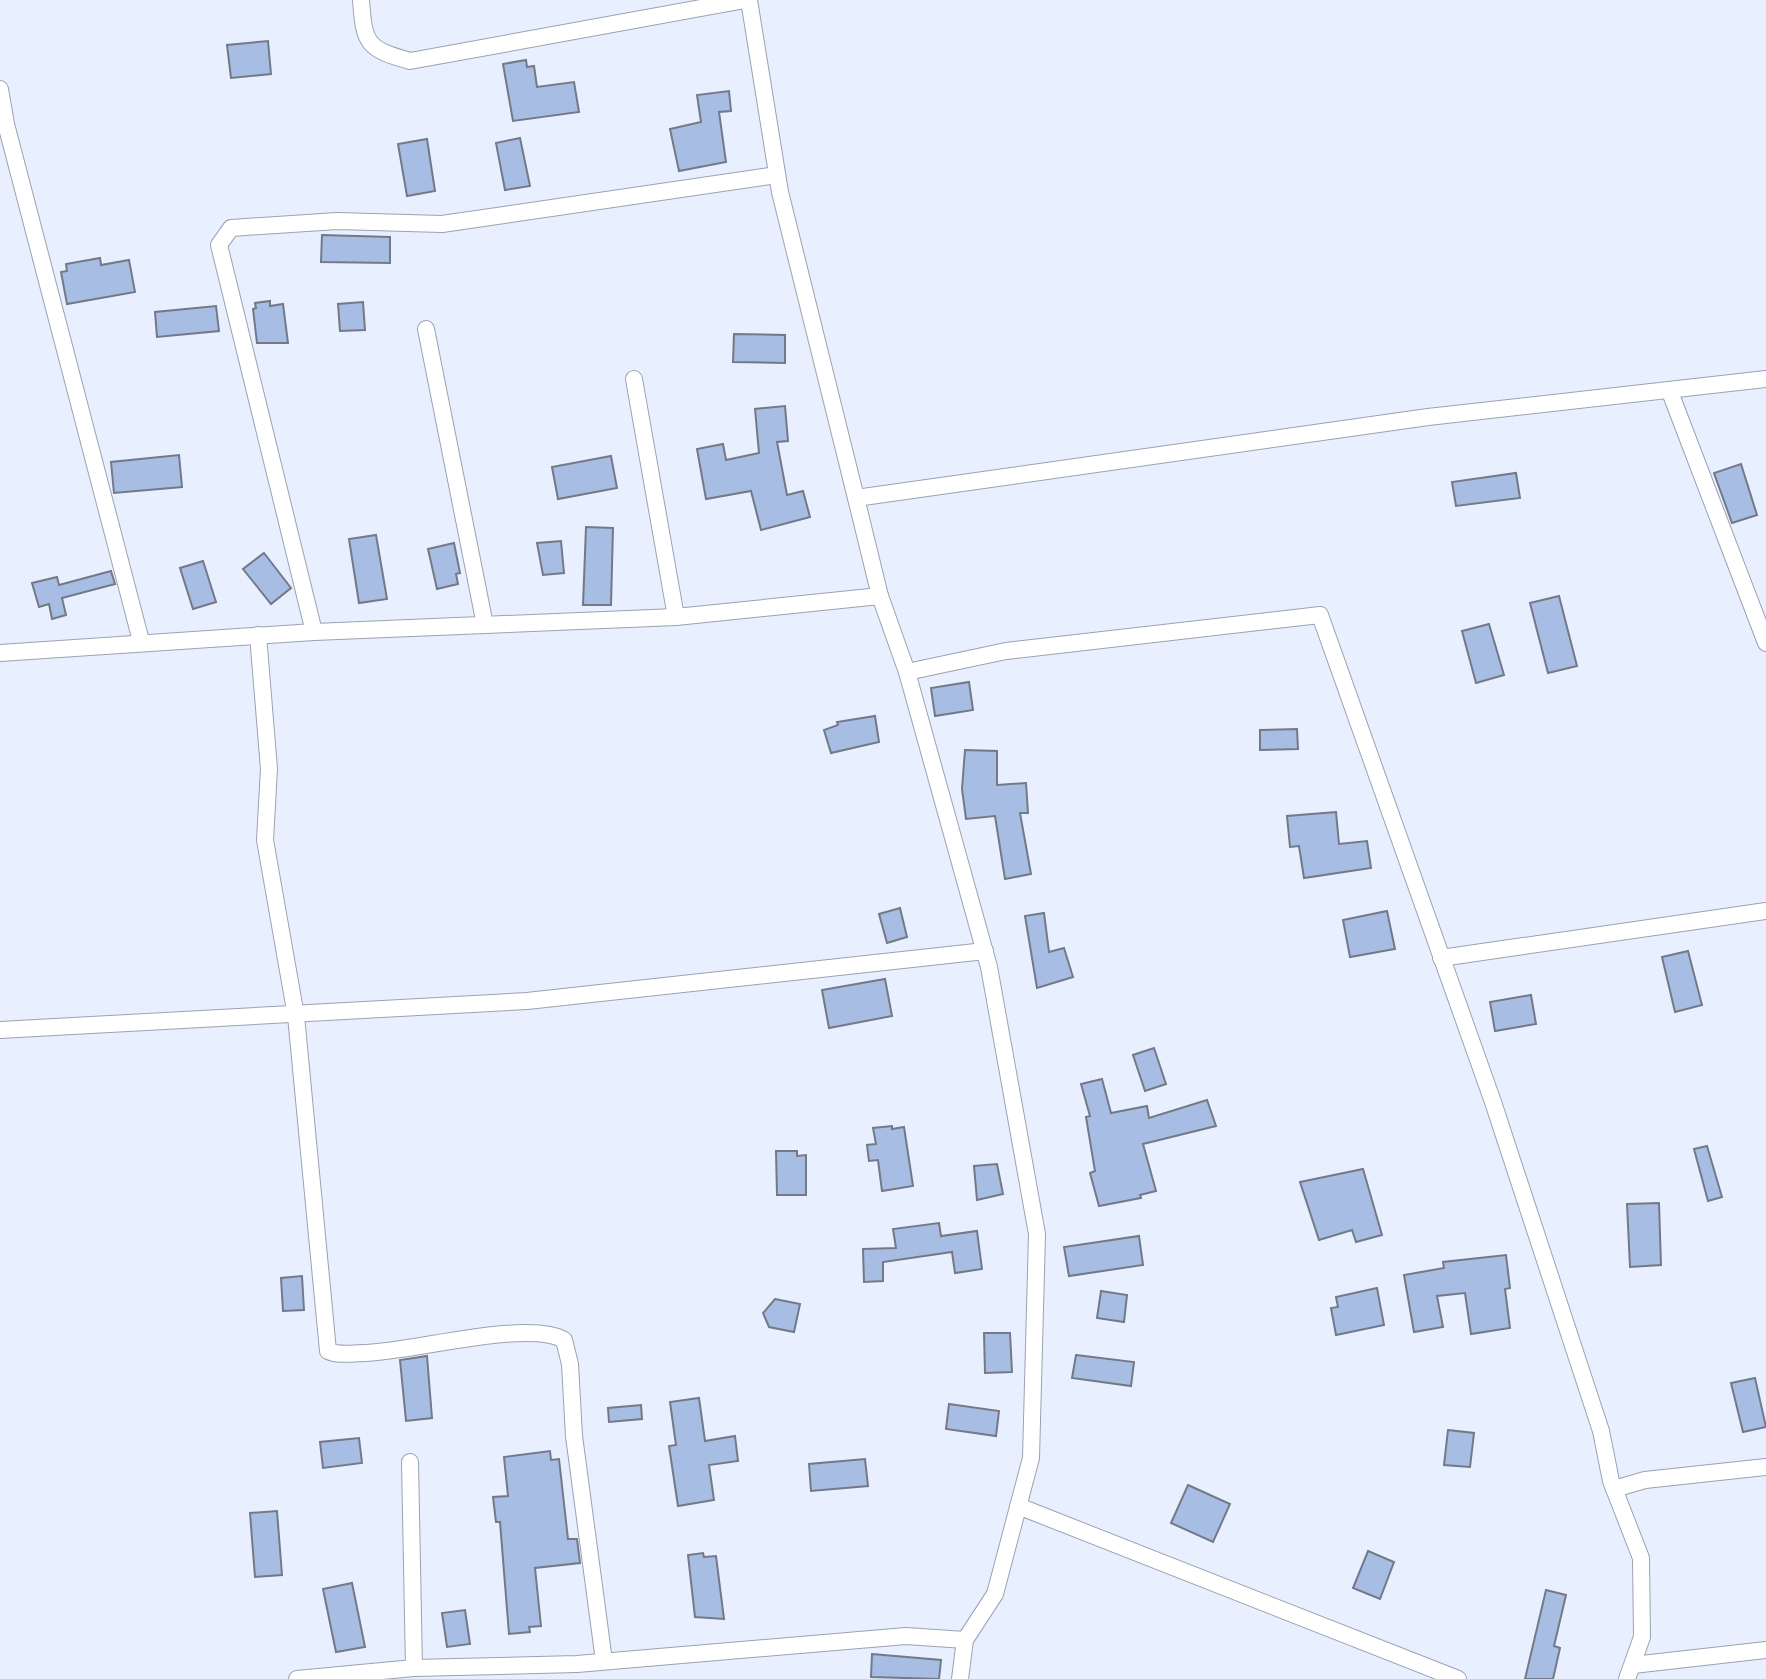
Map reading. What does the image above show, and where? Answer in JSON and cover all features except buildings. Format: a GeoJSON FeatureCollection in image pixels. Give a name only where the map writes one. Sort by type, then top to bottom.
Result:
{"type":"FeatureCollection","features":[{"type":"Feature","properties":{"kind":"street"},"geometry":{"type":"LineString","coordinates":[[361,0],[363,34],[376,52],[410,61],[747,0],[777,175],[880,596],[907,672],[985,951],[1037,1234],[1031,1458],[995,1594],[965,1640],[960,1679]]}},
{"type":"Feature","properties":{"kind":"street"},"geometry":{"type":"LineString","coordinates":[[0,89],[6,124],[141,641]]}},
{"type":"Feature","properties":{"kind":"street"},"geometry":{"type":"LineString","coordinates":[[314,632],[219,245],[231,228],[337,221],[442,224],[777,175]]}},
{"type":"Feature","properties":{"kind":"street"},"geometry":{"type":"LineString","coordinates":[[426,329],[485,625]]}},
{"type":"Feature","properties":{"kind":"street"},"geometry":{"type":"LineString","coordinates":[[634,379],[676,617]]}},
{"type":"Feature","properties":{"kind":"street"},"geometry":{"type":"LineString","coordinates":[[856,498],[1428,417],[1766,379]]}},
{"type":"Feature","properties":{"kind":"street"},"geometry":{"type":"LineString","coordinates":[[1670,392],[1766,643]]}},
{"type":"Feature","properties":{"kind":"street"},"geometry":{"type":"LineString","coordinates":[[0,653],[141,641],[676,617],[880,596]]}},
{"type":"Feature","properties":{"kind":"street"},"geometry":{"type":"LineString","coordinates":[[907,672],[1006,651],[1320,615],[1493,1102],[1601,1431],[1614,1489],[1641,1558],[1642,1637],[1630,1672],[1766,1650]]}},
{"type":"Feature","properties":{"kind":"street"},"geometry":{"type":"LineString","coordinates":[[258,635],[269,769],[265,840],[296,1016],[328,1351],[377,1353],[512,1333],[553,1333],[564,1340],[570,1364],[574,1436],[604,1661]]}},
{"type":"Feature","properties":{"kind":"street"},"geometry":{"type":"LineString","coordinates":[[1441,958],[1766,911]]}},
{"type":"Feature","properties":{"kind":"street"},"geometry":{"type":"LineString","coordinates":[[0,1030],[527,1001],[985,951]]}},
{"type":"Feature","properties":{"kind":"street"},"geometry":{"type":"LineString","coordinates":[[410,1462],[414,1668]]}},
{"type":"Feature","properties":{"kind":"street"},"geometry":{"type":"LineString","coordinates":[[1614,1489],[1645,1480],[1766,1467]]}},
{"type":"Feature","properties":{"kind":"street"},"geometry":{"type":"LineString","coordinates":[[1018,1506],[1458,1679]]}},
{"type":"Feature","properties":{"kind":"street"},"geometry":{"type":"LineString","coordinates":[[297,1679],[414,1668],[477,1669],[604,1661],[906,1636],[965,1640]]}}]}
